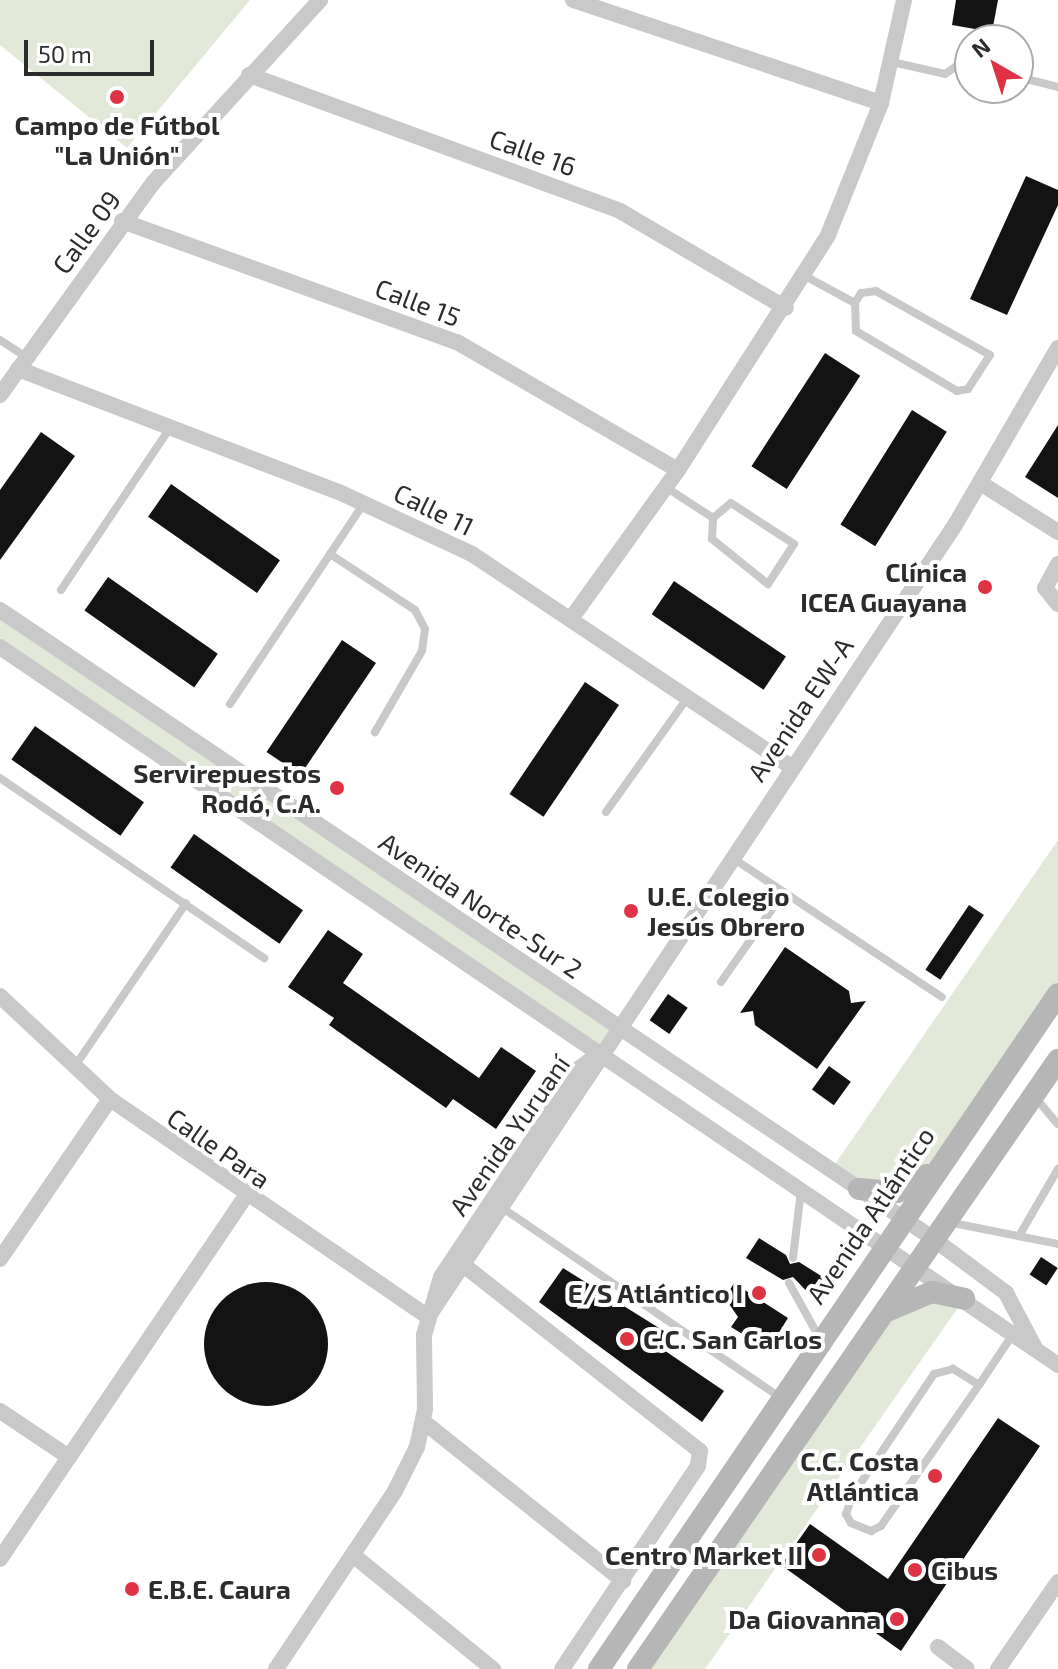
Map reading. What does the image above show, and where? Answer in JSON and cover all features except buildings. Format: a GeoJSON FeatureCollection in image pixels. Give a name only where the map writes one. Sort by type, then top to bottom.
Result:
{"type":"FeatureCollection","features":[{"type":"Feature","properties":{"kind":"main road","name":"Avenida Atlántico"},"geometry":{"type":"LineString","coordinates":[[599,1669],[934,1169],[1058,994]]}},
{"type":"Feature","properties":{"kind":"main road"},"geometry":{"type":"LineString","coordinates":[[638,1669],[1058,1060]]}},
{"type":"Feature","properties":{"kind":"main road"},"geometry":{"type":"LineString","coordinates":[[859,1189],[897,1192],[934,1169]]}},
{"type":"Feature","properties":{"kind":"main road"},"geometry":{"type":"LineString","coordinates":[[885,1313],[932,1292],[964,1299]]}},
{"type":"Feature","properties":{"kind":"street","name":"Calle 09"},"geometry":{"type":"LineString","coordinates":[[0,395],[122,221],[249,75],[320,0]]}},
{"type":"Feature","properties":{"kind":"street"},"geometry":{"type":"LineString","coordinates":[[573,0],[881,103]]}},
{"type":"Feature","properties":{"kind":"street"},"geometry":{"type":"LineString","coordinates":[[573,616],[663,486],[678,470],[805,276],[852,187],[881,103],[904,0]]}},
{"type":"Feature","properties":{"kind":"street","name":"Calle 16"},"geometry":{"type":"LineString","coordinates":[[249,75],[620,211],[786,308]]}},
{"type":"Feature","properties":{"kind":"street","name":"Calle 15"},"geometry":{"type":"LineString","coordinates":[[122,221],[457,342],[678,470]]}},
{"type":"Feature","properties":{"kind":"street","name":"Avenida EW-A"},"geometry":{"type":"LineString","coordinates":[[600,1053],[982,484],[1058,348]]}},
{"type":"Feature","properties":{"kind":"street","name":"Calle 11"},"geometry":{"type":"LineString","coordinates":[[22,363],[170,428],[364,503],[472,554],[573,616],[790,766]]}},
{"type":"Feature","properties":{"kind":"street"},"geometry":{"type":"LineString","coordinates":[[982,484],[1058,532]]}},
{"type":"Feature","properties":{"kind":"street"},"geometry":{"type":"LineString","coordinates":[[1058,564],[1045,588],[1058,604]]}},
{"type":"Feature","properties":{"kind":"street","name":"Avenida Norte-Sur 2"},"geometry":{"type":"LineString","coordinates":[[0,610],[902,1218],[941,1231],[1015,1304],[1035,1348]]}},
{"type":"Feature","properties":{"kind":"street"},"geometry":{"type":"LineString","coordinates":[[0,647],[917,1266],[1058,1365]]}},
{"type":"Feature","properties":{"kind":"street","name":"Calle Para"},"geometry":{"type":"LineString","coordinates":[[0,996],[110,1099],[245,1197],[428,1317]]}},
{"type":"Feature","properties":{"kind":"street","name":"Avenida Yuruaní"},"geometry":{"type":"LineString","coordinates":[[276,1669],[409,1466],[424,1422],[428,1317],[441,1277],[513,1157],[580,1068],[600,1053]]}},
{"type":"Feature","properties":{"kind":"street","name":"Avenida Yuruaní"},"geometry":{"type":"LineString","coordinates":[[428,1317],[466,1267],[594,1076],[600,1053]]}},
{"type":"Feature","properties":{"kind":"street"},"geometry":{"type":"LineString","coordinates":[[0,1259],[110,1099]]}},
{"type":"Feature","properties":{"kind":"street"},"geometry":{"type":"LineString","coordinates":[[0,1559],[245,1197]]}},
{"type":"Feature","properties":{"kind":"street"},"geometry":{"type":"LineString","coordinates":[[466,1267],[700,1451],[698,1466],[562,1669]]}},
{"type":"Feature","properties":{"kind":"street"},"geometry":{"type":"LineString","coordinates":[[0,1411],[69,1457]]}},
{"type":"Feature","properties":{"kind":"street"},"geometry":{"type":"LineString","coordinates":[[424,1422],[623,1581]]}},
{"type":"Feature","properties":{"kind":"street"},"geometry":{"type":"LineString","coordinates":[[353,1555],[493,1669]]}},
{"type":"Feature","properties":{"kind":"street"},"geometry":{"type":"LineString","coordinates":[[998,1669],[1058,1582]]}},
{"type":"Feature","properties":{"kind":"street"},"geometry":{"type":"LineString","coordinates":[[938,1647],[967,1669]]}},
{"type":"Feature","properties":{"kind":"lane"},"geometry":{"type":"LineString","coordinates":[[892,62],[945,74],[954,68]]}},
{"type":"Feature","properties":{"kind":"lane"},"geometry":{"type":"LineString","coordinates":[[1034,81],[1058,87]]}},
{"type":"Feature","properties":{"kind":"lane"},"geometry":{"type":"LineString","coordinates":[[805,276],[855,303]]}},
{"type":"Feature","properties":{"kind":"lane"},"geometry":{"type":"LineString","coordinates":[[876,291],[990,355],[968,389],[957,391],[856,331],[855,303],[861,293],[876,291]]}},
{"type":"Feature","properties":{"kind":"lane"},"geometry":{"type":"LineString","coordinates":[[0,340],[22,363]]}},
{"type":"Feature","properties":{"kind":"lane"},"geometry":{"type":"LineString","coordinates":[[61,590],[170,428]]}},
{"type":"Feature","properties":{"kind":"lane"},"geometry":{"type":"LineString","coordinates":[[663,486],[713,518]]}},
{"type":"Feature","properties":{"kind":"lane"},"geometry":{"type":"LineString","coordinates":[[230,704],[364,503]]}},
{"type":"Feature","properties":{"kind":"lane"},"geometry":{"type":"LineString","coordinates":[[737,505],[789,536],[794,552],[768,584],[712,539],[713,518],[737,505]]}},
{"type":"Feature","properties":{"kind":"lane"},"geometry":{"type":"LineString","coordinates":[[330,554],[415,610],[425,629],[422,651],[375,732]]}},
{"type":"Feature","properties":{"kind":"lane"},"geometry":{"type":"LineString","coordinates":[[606,812],[689,696]]}},
{"type":"Feature","properties":{"kind":"lane"},"geometry":{"type":"LineString","coordinates":[[0,778],[264,958]]}},
{"type":"Feature","properties":{"kind":"lane"},"geometry":{"type":"LineString","coordinates":[[730,857],[942,997]]}},
{"type":"Feature","properties":{"kind":"lane"},"geometry":{"type":"LineString","coordinates":[[721,982],[784,892]]}},
{"type":"Feature","properties":{"kind":"lane"},"geometry":{"type":"LineString","coordinates":[[75,1067],[186,903]]}},
{"type":"Feature","properties":{"kind":"lane"},"geometry":{"type":"LineString","coordinates":[[1034,1096],[1058,1124]]}},
{"type":"Feature","properties":{"kind":"lane"},"geometry":{"type":"LineString","coordinates":[[1019,1236],[1058,1169]]}},
{"type":"Feature","properties":{"kind":"lane"},"geometry":{"type":"LineString","coordinates":[[793,1258],[801,1189]]}},
{"type":"Feature","properties":{"kind":"lane"},"geometry":{"type":"LineString","coordinates":[[504,1209],[781,1398]]}},
{"type":"Feature","properties":{"kind":"lane"},"geometry":{"type":"LineString","coordinates":[[941,1231],[1019,1236],[1058,1244]]}},
{"type":"Feature","properties":{"kind":"lane"},"geometry":{"type":"LineString","coordinates":[[789,1283],[820,1339]]}},
{"type":"Feature","properties":{"kind":"lane"},"geometry":{"type":"LineString","coordinates":[[979,1385],[953,1369],[934,1374],[852,1496],[846,1514],[851,1523],[871,1531],[881,1526],[979,1385],[1013,1334]]}},
{"type":"Feature","properties":{"kind":"green space","name":"Campo de Fútbol \"La Unión\""},"geometry":{"type":"Polygon","coordinates":[[[0,0],[250,0],[127,148],[0,45],[0,0]]]}},
{"type":"Feature","properties":{"kind":"green space"},"geometry":{"type":"Polygon","coordinates":[[[0,610],[618,1027],[598,1058],[0,655],[0,610]]]}},
{"type":"Feature","properties":{"kind":"green space"},"geometry":{"type":"Polygon","coordinates":[[[1058,840],[1058,994],[934,1169],[897,1192],[831,1170],[1058,840]]]}},
{"type":"Feature","properties":{"kind":"green space"},"geometry":{"type":"Polygon","coordinates":[[[964,1299],[705,1669],[638,1669],[903,1301],[964,1299]]]}},
{"type":"Feature","properties":{"kind":"place","name":"Campo de Fútbol \"La Unión\""},"geometry":{"type":"Point","coordinates":[117,97]}},
{"type":"Feature","properties":{"kind":"place","name":"Clínica ICEA Guayana"},"geometry":{"type":"Point","coordinates":[985,587]}},
{"type":"Feature","properties":{"kind":"place","name":"Servirepuestos Rodó, C.A."},"geometry":{"type":"Point","coordinates":[337,788]}},
{"type":"Feature","properties":{"kind":"place","name":"U.E. Colegio Jesús Obrero"},"geometry":{"type":"Point","coordinates":[631,911]}},
{"type":"Feature","properties":{"kind":"place","name":"E/S Atlántico I"},"geometry":{"type":"Point","coordinates":[759,1293]}},
{"type":"Feature","properties":{"kind":"place","name":"C.C. San Carlos"},"geometry":{"type":"Point","coordinates":[627,1339]}},
{"type":"Feature","properties":{"kind":"place","name":"C.C. Costa Atlántica"},"geometry":{"type":"Point","coordinates":[935,1476]}},
{"type":"Feature","properties":{"kind":"place","name":"Centro Market II"},"geometry":{"type":"Point","coordinates":[819,1555]}},
{"type":"Feature","properties":{"kind":"place","name":"Cibus"},"geometry":{"type":"Point","coordinates":[915,1570]}},
{"type":"Feature","properties":{"kind":"place","name":"E.B.E. Caura"},"geometry":{"type":"Point","coordinates":[132,1589]}},
{"type":"Feature","properties":{"kind":"place","name":"Da Giovanna"},"geometry":{"type":"Point","coordinates":[897,1619]}}]}
